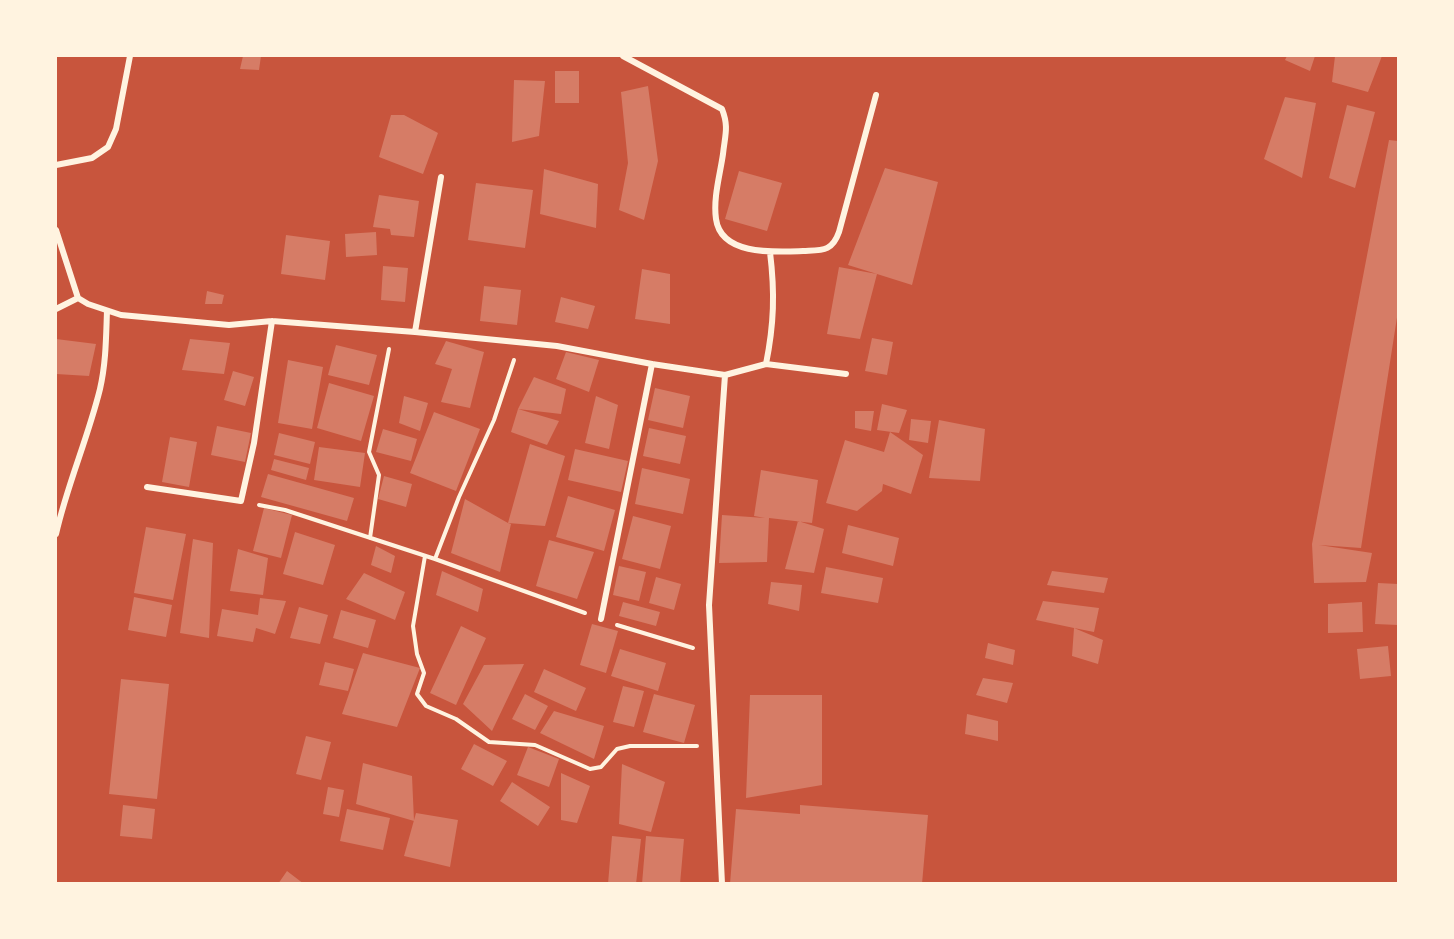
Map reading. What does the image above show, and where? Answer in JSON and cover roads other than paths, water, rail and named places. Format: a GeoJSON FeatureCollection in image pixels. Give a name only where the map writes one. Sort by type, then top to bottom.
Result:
{"type":"FeatureCollection","features":[{"type":"Feature","properties":{"kind":"street"},"geometry":{"type":"LineString","coordinates":[[56,165],[92,158],[108,147],[116,129],[130,56]]}},
{"type":"Feature","properties":{"kind":"street"},"geometry":{"type":"LineString","coordinates":[[623,56],[722,109],[727,123],[716,205],[716,220],[720,233],[740,247],[770,252],[824,250],[834,244],[876,95]]}},
{"type":"Feature","properties":{"kind":"street"},"geometry":{"type":"LineString","coordinates":[[415,332],[441,177]]}},
{"type":"Feature","properties":{"kind":"street"},"geometry":{"type":"LineString","coordinates":[[56,230],[78,298],[88,304],[121,315],[229,325],[272,321],[520,342],[558,346],[725,375],[766,364],[846,374]]}},
{"type":"Feature","properties":{"kind":"street"},"geometry":{"type":"LineString","coordinates":[[766,364],[772,333],[774,285],[770,252]]}},
{"type":"Feature","properties":{"kind":"street"},"geometry":{"type":"LineString","coordinates":[[56,309],[78,298]]}},
{"type":"Feature","properties":{"kind":"street"},"geometry":{"type":"LineString","coordinates":[[56,534],[63,502],[99,390],[105,360],[107,311]]}},
{"type":"Feature","properties":{"kind":"street"},"geometry":{"type":"LineString","coordinates":[[147,487],[241,501],[254,443],[272,321]]}},
{"type":"Feature","properties":{"kind":"street"},"geometry":{"type":"LineString","coordinates":[[601,619],[652,364]]}},
{"type":"Feature","properties":{"kind":"street"},"geometry":{"type":"LineString","coordinates":[[722,884],[709,605],[725,375]]}}]}
